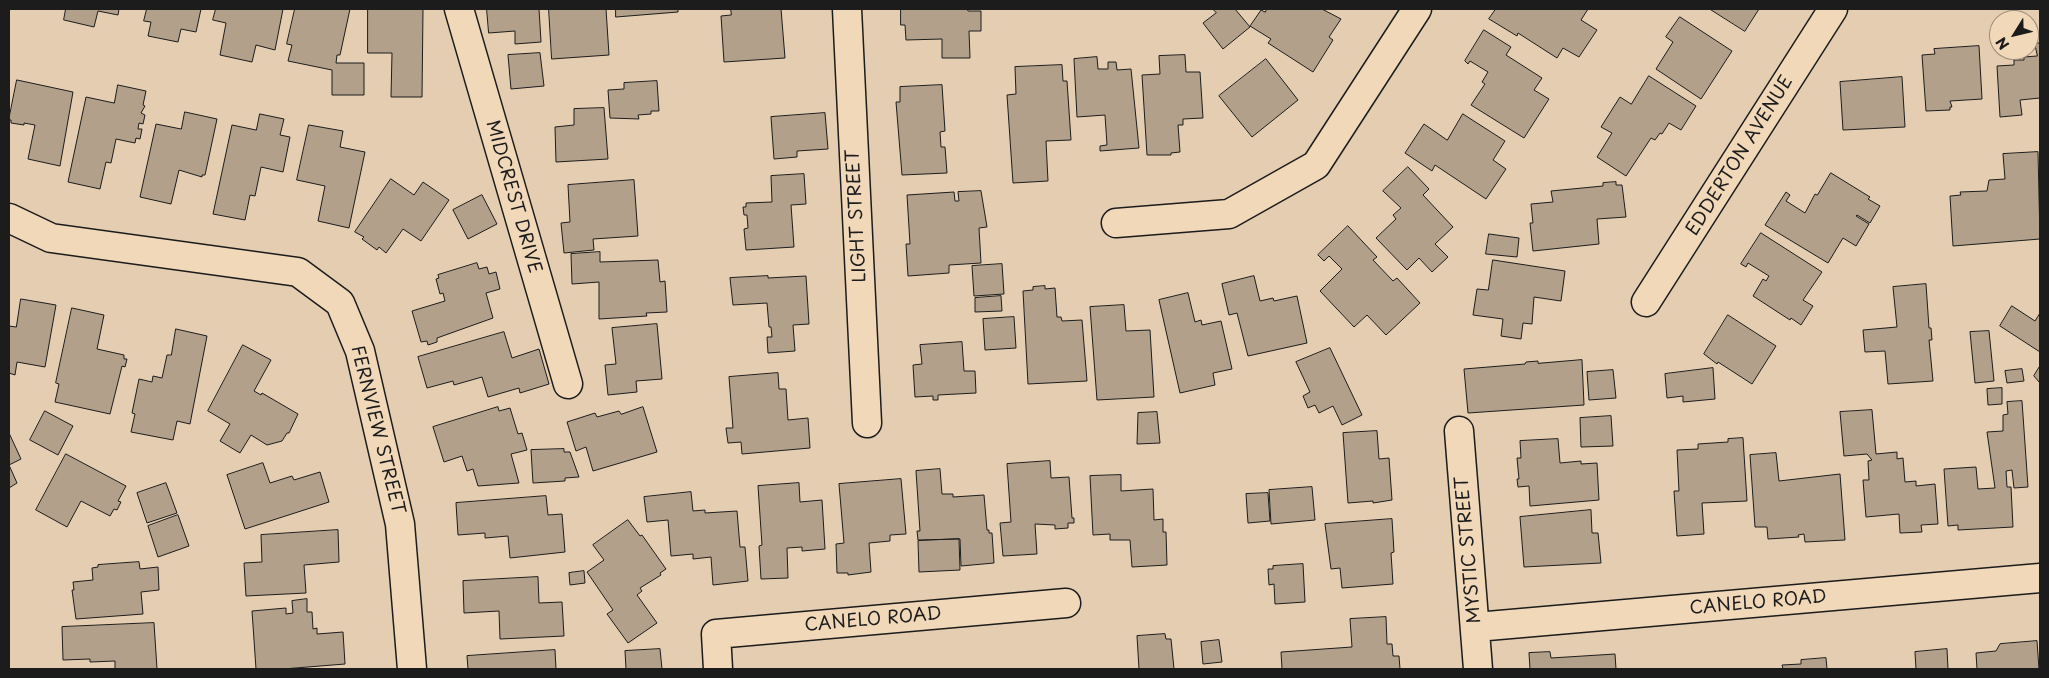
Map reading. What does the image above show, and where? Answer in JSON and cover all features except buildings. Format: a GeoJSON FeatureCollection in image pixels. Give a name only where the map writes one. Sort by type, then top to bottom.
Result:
{"type":"FeatureCollection","features":[{"type":"Feature","properties":{"kind":"street","name":"MIDCREST DRIVE"},"geometry":{"type":"LineString","coordinates":[[459,9],[568,384]]}},
{"type":"Feature","properties":{"kind":"street","name":"LIGHT STREET"},"geometry":{"type":"LineString","coordinates":[[847,9],[867,423]]}},
{"type":"Feature","properties":{"kind":"street"},"geometry":{"type":"LineString","coordinates":[[1116,223],[1229,214],[1316,165],[1417,9]]}},
{"type":"Feature","properties":{"kind":"street","name":"EDDERTON AVENUE"},"geometry":{"type":"LineString","coordinates":[[1646,302],[1833,9]]}},
{"type":"Feature","properties":{"kind":"street","name":"FERNVIEW STREET"},"geometry":{"type":"LineString","coordinates":[[9,218],[51,238],[298,272],[340,302],[360,351],[400,524],[412,669]]}},
{"type":"Feature","properties":{"kind":"street","name":"MYSTIC STREET"},"geometry":{"type":"LineString","coordinates":[[1459,431],[1478,669]]}},
{"type":"Feature","properties":{"kind":"street","name":"CANELO ROAD"},"geometry":{"type":"LineString","coordinates":[[1476,627],[2040,578]]}},
{"type":"Feature","properties":{"kind":"street","name":"CANELO ROAD"},"geometry":{"type":"LineString","coordinates":[[718,669],[716,634],[1066,603]]}}]}
